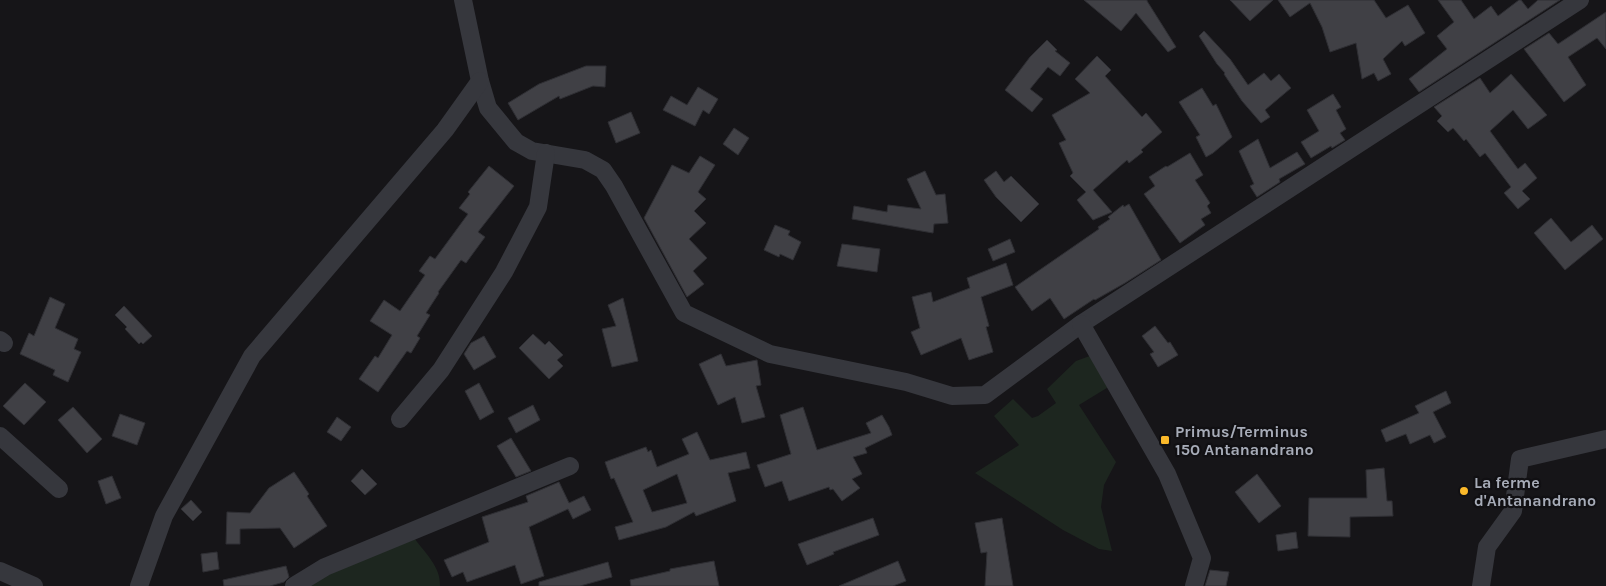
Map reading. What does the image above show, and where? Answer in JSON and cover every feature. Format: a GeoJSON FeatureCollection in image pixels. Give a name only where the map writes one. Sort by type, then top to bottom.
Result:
{"type":"FeatureCollection","features":[{"type":"Feature","properties":{"kind":"street"},"geometry":{"type":"LineString","coordinates":[[463,0],[480,81],[488,108],[516,142],[532,151],[585,160],[603,170],[614,186],[684,314],[770,354],[906,382],[952,396],[985,394],[1081,324],[1580,0]]}},
{"type":"Feature","properties":{"kind":"street"},"geometry":{"type":"LineString","coordinates":[[139,586],[164,516],[252,356],[445,130],[480,81]]}},
{"type":"Feature","properties":{"kind":"street"},"geometry":{"type":"LineString","coordinates":[[400,419],[442,370],[504,272],[538,207],[546,153]]}},
{"type":"Feature","properties":{"kind":"street"},"geometry":{"type":"LineString","coordinates":[[1081,324],[1167,474],[1202,558],[1194,586]]}},
{"type":"Feature","properties":{"kind":"street"},"geometry":{"type":"LineString","coordinates":[[0,436],[59,489]]}},
{"type":"Feature","properties":{"kind":"street"},"geometry":{"type":"LineString","coordinates":[[1480,586],[1487,547],[1513,511],[1520,459],[1606,439]]}},
{"type":"Feature","properties":{"kind":"street"},"geometry":{"type":"LineString","coordinates":[[294,586],[325,567],[570,466]]}},
{"type":"Feature","properties":{"kind":"street"},"geometry":{"type":"LineString","coordinates":[[0,571],[34,586]]}},
{"type":"Feature","properties":{"kind":"shaded area"},"geometry":{"type":"Polygon","coordinates":[[[1098,353],[1115,383],[1079,405],[1116,462],[1104,485],[1101,507],[1112,551],[1099,549],[1063,530],[975,473],[1019,445],[994,416],[1013,399],[1032,418],[1038,416],[1056,403],[1047,389],[1076,361],[1098,353]]]}},
{"type":"Feature","properties":{"kind":"shaded area"},"geometry":{"type":"Polygon","coordinates":[[[415,539],[435,566],[440,579],[440,586],[294,586],[415,539]]]}},
{"type":"Feature","properties":{"kind":"building"},"geometry":{"type":"Polygon","coordinates":[[[1084,0],[1147,0],[1176,47],[1168,52],[1136,13],[1121,31],[1084,0]]]}},
{"type":"Feature","properties":{"kind":"building"},"geometry":{"type":"Polygon","coordinates":[[[1230,0],[1273,0],[1250,21],[1230,0]]]}},
{"type":"Feature","properties":{"kind":"building"},"geometry":{"type":"Polygon","coordinates":[[[1278,0],[1374,0],[1386,18],[1408,5],[1425,33],[1405,46],[1402,41],[1383,59],[1391,74],[1378,81],[1374,73],[1362,79],[1356,43],[1330,52],[1322,27],[1310,3],[1290,17],[1278,0]]]}},
{"type":"Feature","properties":{"kind":"building"},"geometry":{"type":"Polygon","coordinates":[[[1438,0],[1461,0],[1474,19],[1491,6],[1498,16],[1519,0],[1528,9],[1538,0],[1560,0],[1419,92],[1409,79],[1447,49],[1437,36],[1454,22],[1438,0]]]}},
{"type":"Feature","properties":{"kind":"building"},"geometry":{"type":"Polygon","coordinates":[[[1606,12],[1606,49],[1597,38],[1568,57],[1586,85],[1564,102],[1524,49],[1549,33],[1558,44],[1606,12]]]}},
{"type":"Feature","properties":{"kind":"building"},"geometry":{"type":"Polygon","coordinates":[[[1204,31],[1230,59],[1248,85],[1264,73],[1271,81],[1279,74],[1291,88],[1265,110],[1270,117],[1261,123],[1242,101],[1199,36],[1204,31]]]}},
{"type":"Feature","properties":{"kind":"building"},"geometry":{"type":"Polygon","coordinates":[[[1047,40],[1057,50],[1055,51],[1070,63],[1060,76],[1048,67],[1030,89],[1043,99],[1032,112],[1005,90],[1030,57],[1047,40]]]}},
{"type":"Feature","properties":{"kind":"building"},"geometry":{"type":"Polygon","coordinates":[[[1097,56],[1111,70],[1105,76],[1142,117],[1146,113],[1162,132],[1141,150],[1143,152],[1129,163],[1127,160],[1093,190],[1112,212],[1093,220],[1077,200],[1086,192],[1070,176],[1073,173],[1059,143],[1066,140],[1052,115],[1090,93],[1075,79],[1097,56]]]}},
{"type":"Feature","properties":{"kind":"building"},"geometry":{"type":"Polygon","coordinates":[[[586,66],[606,66],[605,87],[593,86],[560,99],[559,96],[518,120],[508,103],[539,84],[586,66]]]}},
{"type":"Feature","properties":{"kind":"building"},"geometry":{"type":"Polygon","coordinates":[[[1511,74],[1547,115],[1528,129],[1513,110],[1490,131],[1518,169],[1525,163],[1537,178],[1522,191],[1530,199],[1518,209],[1504,193],[1511,187],[1485,153],[1480,157],[1466,139],[1464,141],[1453,128],[1448,132],[1437,121],[1442,116],[1434,107],[1480,78],[1490,93],[1511,74]]]}},
{"type":"Feature","properties":{"kind":"building"},"geometry":{"type":"Polygon","coordinates":[[[698,87],[718,99],[709,114],[703,110],[695,126],[663,110],[671,96],[687,105],[698,87]]]}},
{"type":"Feature","properties":{"kind":"building"},"geometry":{"type":"Polygon","coordinates":[[[1202,88],[1213,106],[1216,104],[1232,137],[1206,157],[1196,137],[1200,135],[1179,102],[1202,88]]]}},
{"type":"Feature","properties":{"kind":"building"},"geometry":{"type":"Polygon","coordinates":[[[1333,94],[1341,107],[1336,110],[1346,129],[1340,133],[1345,140],[1311,158],[1301,142],[1319,131],[1307,110],[1333,94]]]}},
{"type":"Feature","properties":{"kind":"building"},"geometry":{"type":"Polygon","coordinates":[[[631,112],[640,133],[616,143],[608,122],[631,112]]]}},
{"type":"Feature","properties":{"kind":"building"},"geometry":{"type":"Polygon","coordinates":[[[734,128],[749,138],[738,155],[723,144],[734,128]]]}},
{"type":"Feature","properties":{"kind":"building"},"geometry":{"type":"Polygon","coordinates":[[[1258,139],[1270,168],[1297,152],[1305,164],[1279,179],[1280,182],[1257,197],[1250,186],[1254,184],[1239,151],[1258,139]]]}},
{"type":"Feature","properties":{"kind":"building"},"geometry":{"type":"Polygon","coordinates":[[[1190,153],[1203,175],[1195,180],[1210,203],[1207,206],[1211,213],[1201,219],[1205,225],[1180,243],[1144,194],[1155,186],[1149,177],[1190,153]]]}},
{"type":"Feature","properties":{"kind":"building"},"geometry":{"type":"Polygon","coordinates":[[[700,156],[715,165],[698,192],[706,199],[694,211],[706,223],[689,239],[707,258],[693,271],[704,284],[687,297],[644,218],[672,165],[689,173],[700,156]]]}},
{"type":"Feature","properties":{"kind":"building"},"geometry":{"type":"Polygon","coordinates":[[[489,166],[514,186],[478,232],[485,237],[466,263],[461,260],[438,292],[426,313],[430,315],[417,336],[420,338],[411,353],[407,351],[378,392],[359,379],[375,356],[378,358],[392,335],[370,321],[384,300],[400,311],[425,275],[419,271],[430,256],[435,259],[468,214],[459,208],[470,194],[468,192],[489,166]]]}},
{"type":"Feature","properties":{"kind":"building"},"geometry":{"type":"Polygon","coordinates":[[[925,171],[936,195],[945,194],[948,223],[934,224],[933,233],[852,219],[854,206],[887,212],[888,205],[921,209],[907,179],[925,171]]]}},
{"type":"Feature","properties":{"kind":"building"},"geometry":{"type":"Polygon","coordinates":[[[996,171],[1004,182],[1011,176],[1039,204],[1021,222],[996,197],[984,180],[996,171]]]}},
{"type":"Feature","properties":{"kind":"building"},"geometry":{"type":"Polygon","coordinates":[[[1129,204],[1161,260],[1064,319],[1050,298],[1032,311],[1015,287],[1099,229],[1098,227],[1110,219],[1108,217],[1123,205],[1124,207],[1129,204]]]}},
{"type":"Feature","properties":{"kind":"building"},"geometry":{"type":"Polygon","coordinates":[[[1551,218],[1571,242],[1592,225],[1603,239],[1565,270],[1534,233],[1551,218]]]}},
{"type":"Feature","properties":{"kind":"building"},"geometry":{"type":"Polygon","coordinates":[[[775,225],[790,231],[788,235],[801,242],[793,260],[780,254],[779,257],[764,250],[775,225]]]}},
{"type":"Feature","properties":{"kind":"building"},"geometry":{"type":"Polygon","coordinates":[[[1010,239],[1015,252],[993,261],[988,249],[1010,239]]]}},
{"type":"Feature","properties":{"kind":"building"},"geometry":{"type":"Polygon","coordinates":[[[842,244],[880,249],[877,272],[837,266],[842,244]]]}},
{"type":"Feature","properties":{"kind":"building"},"geometry":{"type":"Polygon","coordinates":[[[1006,263],[1013,285],[981,297],[989,326],[986,327],[993,352],[969,360],[961,338],[921,355],[911,332],[920,328],[912,297],[931,292],[933,302],[970,288],[967,278],[1006,263]]]}},
{"type":"Feature","properties":{"kind":"building"},"geometry":{"type":"Polygon","coordinates":[[[50,297],[65,304],[55,328],[78,339],[74,349],[81,352],[68,382],[53,375],[55,370],[20,354],[29,333],[34,336],[50,297]]]}},
{"type":"Feature","properties":{"kind":"building"},"geometry":{"type":"Polygon","coordinates":[[[623,298],[638,361],[612,367],[602,329],[616,326],[608,305],[623,298]]]}},
{"type":"Feature","properties":{"kind":"building"},"geometry":{"type":"Polygon","coordinates":[[[124,306],[152,336],[143,344],[141,342],[139,344],[125,329],[127,327],[115,315],[124,306]]]}},
{"type":"Feature","properties":{"kind":"building"},"geometry":{"type":"Polygon","coordinates":[[[1155,326],[1168,343],[1170,342],[1178,355],[1158,367],[1150,354],[1154,352],[1142,336],[1155,326]]]}},
{"type":"Feature","properties":{"kind":"building"},"geometry":{"type":"Polygon","coordinates":[[[533,334],[545,345],[549,341],[563,355],[557,360],[563,366],[549,379],[519,348],[533,334]]]}},
{"type":"Feature","properties":{"kind":"building"},"geometry":{"type":"Polygon","coordinates":[[[484,336],[496,357],[474,370],[464,354],[471,343],[484,336]]]}},
{"type":"Feature","properties":{"kind":"building"},"geometry":{"type":"Polygon","coordinates":[[[721,354],[726,366],[757,360],[761,385],[756,386],[765,417],[742,423],[735,397],[718,405],[699,364],[721,354]]]}},
{"type":"Feature","properties":{"kind":"building"},"geometry":{"type":"Polygon","coordinates":[[[25,383],[46,402],[24,425],[3,406],[25,383]]]}},
{"type":"Feature","properties":{"kind":"building"},"geometry":{"type":"Polygon","coordinates":[[[479,383],[494,412],[480,420],[465,391],[479,383]]]}},
{"type":"Feature","properties":{"kind":"building"},"geometry":{"type":"Polygon","coordinates":[[[1446,391],[1451,403],[1433,412],[1446,437],[1434,443],[1430,435],[1410,444],[1406,434],[1386,442],[1381,430],[1419,413],[1415,406],[1446,391]]]}},
{"type":"Feature","properties":{"kind":"building"},"geometry":{"type":"Polygon","coordinates":[[[533,405],[540,420],[516,433],[508,418],[533,405]]]}},
{"type":"Feature","properties":{"kind":"building"},"geometry":{"type":"Polygon","coordinates":[[[73,407],[102,439],[87,453],[58,420],[73,407]]]}},
{"type":"Feature","properties":{"kind":"building"},"geometry":{"type":"Polygon","coordinates":[[[803,407],[817,450],[871,433],[866,423],[882,415],[889,427],[892,435],[865,448],[867,453],[853,457],[862,474],[852,479],[860,488],[842,501],[833,489],[830,490],[829,487],[789,501],[782,481],[765,487],[757,465],[791,454],[780,415],[803,407]]]}},
{"type":"Feature","properties":{"kind":"building"},"geometry":{"type":"Polygon","coordinates":[[[120,414],[145,423],[137,445],[112,436],[120,414]]]}},
{"type":"Feature","properties":{"kind":"building"},"geometry":{"type":"Polygon","coordinates":[[[337,417],[351,427],[341,441],[327,432],[337,417]]]}},
{"type":"Feature","properties":{"kind":"building"},"geometry":{"type":"Polygon","coordinates":[[[697,432],[710,460],[746,452],[750,468],[728,473],[736,501],[696,516],[694,512],[666,527],[619,540],[615,527],[633,522],[614,478],[611,479],[605,462],[646,447],[648,452],[651,450],[657,467],[689,454],[682,439],[697,432]],[[677,474],[643,490],[652,512],[687,503],[677,474]]]}},
{"type":"Feature","properties":{"kind":"building"},"geometry":{"type":"Polygon","coordinates":[[[511,438],[531,471],[516,477],[497,446],[511,438]]]}},
{"type":"Feature","properties":{"kind":"building"},"geometry":{"type":"Polygon","coordinates":[[[1384,468],[1387,501],[1392,501],[1393,516],[1350,517],[1350,537],[1308,536],[1309,498],[1367,498],[1366,470],[1384,468]]]}},
{"type":"Feature","properties":{"kind":"building"},"geometry":{"type":"Polygon","coordinates":[[[362,469],[377,484],[365,495],[351,481],[362,469]]]}},
{"type":"Feature","properties":{"kind":"building"},"geometry":{"type":"Polygon","coordinates":[[[294,472],[327,526],[294,548],[280,528],[240,529],[240,544],[226,544],[227,512],[250,513],[269,488],[294,472]]]}},
{"type":"Feature","properties":{"kind":"building"},"geometry":{"type":"Polygon","coordinates":[[[1257,474],[1281,506],[1259,523],[1235,492],[1257,474]]]}},
{"type":"Feature","properties":{"kind":"building"},"geometry":{"type":"Polygon","coordinates":[[[112,476],[121,498],[106,504],[98,481],[112,476]]]}},
{"type":"Feature","properties":{"kind":"building"},"geometry":{"type":"Polygon","coordinates":[[[559,482],[569,503],[584,496],[591,510],[573,519],[568,509],[529,527],[544,576],[521,584],[515,565],[467,582],[463,572],[452,577],[444,560],[489,542],[482,517],[528,502],[526,496],[559,482]]]}},
{"type":"Feature","properties":{"kind":"building"},"geometry":{"type":"Polygon","coordinates":[[[191,500],[202,512],[193,521],[181,509],[191,500]]]}},
{"type":"Feature","properties":{"kind":"building"},"geometry":{"type":"Polygon","coordinates":[[[873,518],[879,535],[833,552],[834,554],[807,565],[798,544],[873,518]]]}},
{"type":"Feature","properties":{"kind":"building"},"geometry":{"type":"Polygon","coordinates":[[[1002,518],[1013,586],[985,586],[987,552],[981,553],[975,523],[1002,518]]]}},
{"type":"Feature","properties":{"kind":"building"},"geometry":{"type":"Polygon","coordinates":[[[1296,532],[1298,548],[1278,551],[1276,535],[1296,532]]]}},
{"type":"Feature","properties":{"kind":"building"},"geometry":{"type":"Polygon","coordinates":[[[217,552],[219,569],[203,572],[201,554],[217,552]]]}},
{"type":"Feature","properties":{"kind":"building"},"geometry":{"type":"Polygon","coordinates":[[[714,561],[719,586],[631,586],[630,580],[670,571],[670,569],[714,561]]]}},
{"type":"Feature","properties":{"kind":"building"},"geometry":{"type":"Polygon","coordinates":[[[898,561],[906,581],[893,586],[839,586],[898,561]]]}},
{"type":"Feature","properties":{"kind":"building"},"geometry":{"type":"Polygon","coordinates":[[[608,562],[612,577],[580,586],[539,586],[539,582],[608,562]]]}},
{"type":"Feature","properties":{"kind":"building"},"geometry":{"type":"Polygon","coordinates":[[[286,566],[289,577],[284,582],[270,586],[224,586],[223,580],[286,566]]]}},
{"type":"Feature","properties":{"kind":"building"},"geometry":{"type":"Polygon","coordinates":[[[1210,570],[1229,572],[1226,586],[1205,586],[1210,570]]]}},
{"type":"Feature","properties":{"kind":"place","name":"Primus/Terminus 150 Antanandrano"},"geometry":{"type":"Point","coordinates":[1165,440]}},
{"type":"Feature","properties":{"kind":"place","name":"La ferme d'Antanandrano"},"geometry":{"type":"Point","coordinates":[1464,491]}}]}
